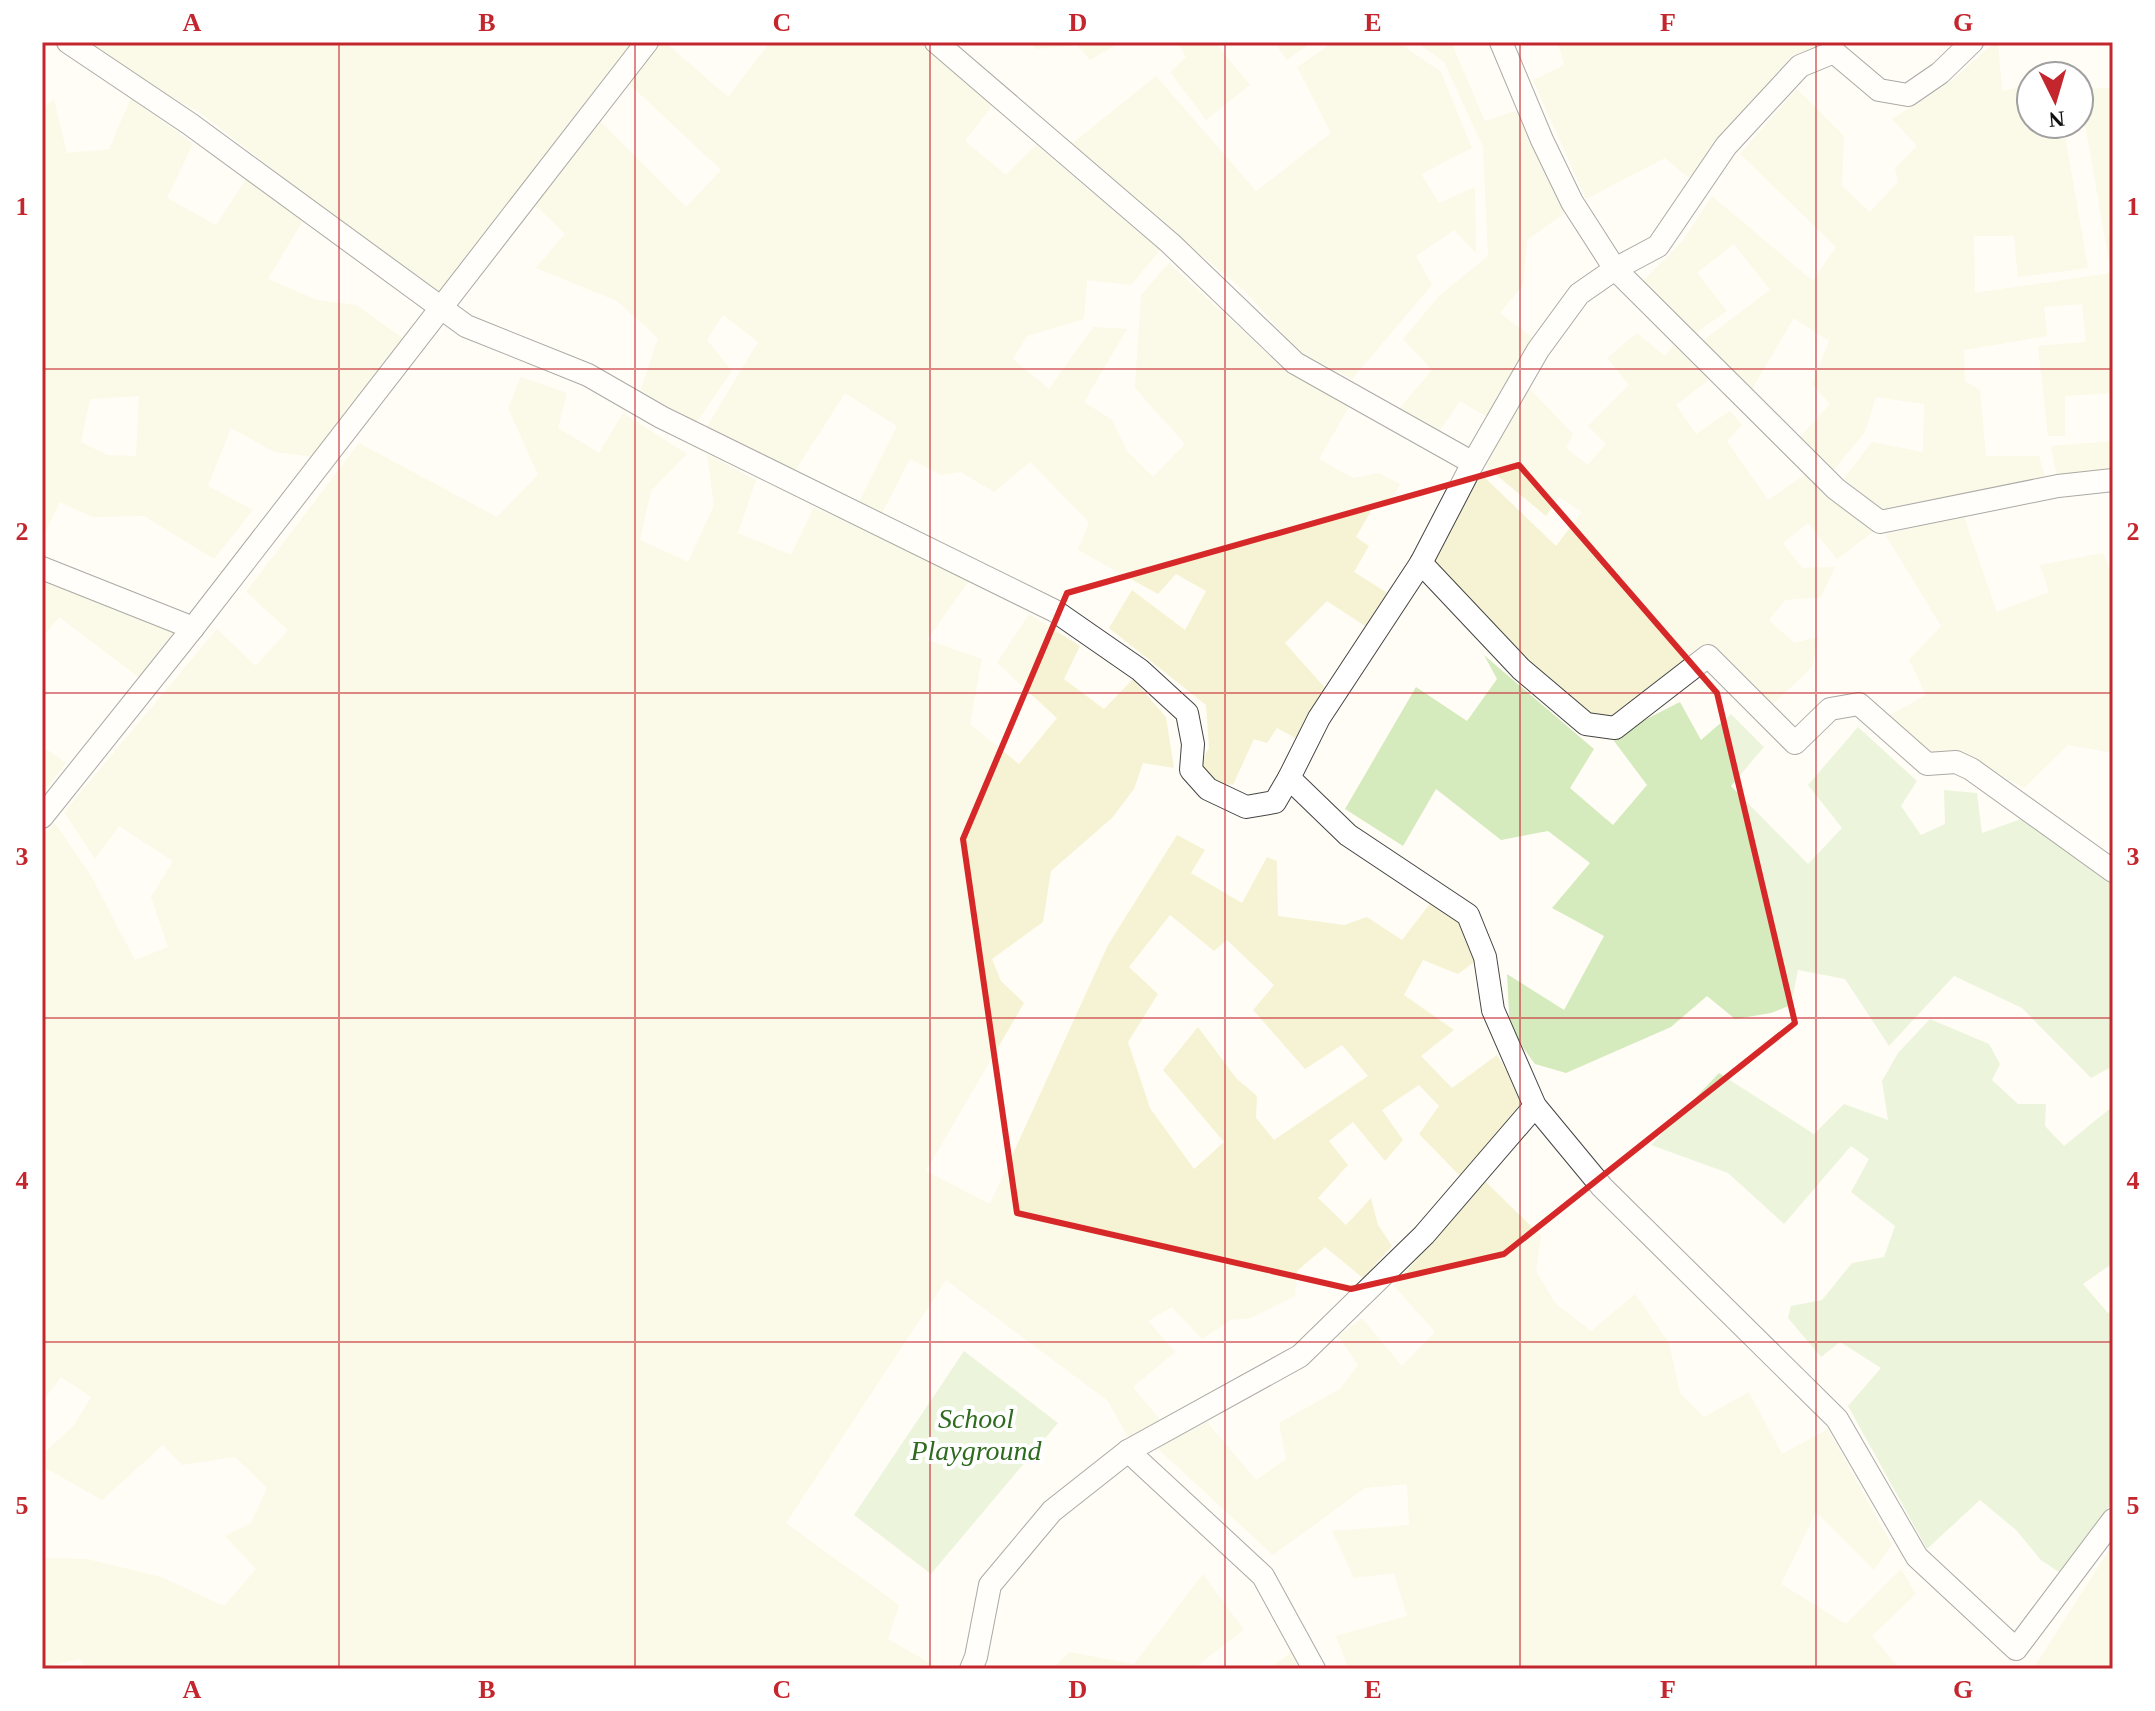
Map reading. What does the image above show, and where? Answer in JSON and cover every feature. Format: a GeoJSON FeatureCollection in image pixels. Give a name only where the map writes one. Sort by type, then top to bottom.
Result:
{"type":"FeatureCollection","features":[{"type":"Feature","properties":{"kind":"street"},"geometry":{"type":"LineString","coordinates":[[68,42],[190,124],[466,326],[588,375],[661,417],[1055,611],[1140,670],[1187,713],[1193,744],[1191,770],[1208,789],[1246,807],[1275,802],[1319,718],[1421,563],[1473,463],[1538,350],[1579,294],[1615,269],[1658,246],[1726,146],[1800,66],[1834,52],[1879,90],[1908,95],[1940,73],[1972,42]]}},
{"type":"Feature","properties":{"kind":"street"},"geometry":{"type":"LineString","coordinates":[[42,817],[193,628],[647,42]]}},
{"type":"Feature","properties":{"kind":"street"},"geometry":{"type":"LineString","coordinates":[[936,42],[1170,243],[1295,363],[1473,463]]}},
{"type":"Feature","properties":{"kind":"street"},"geometry":{"type":"LineString","coordinates":[[1501,42],[1572,202],[1615,269],[1836,489],[1880,522],[2058,486],[2113,480]]}},
{"type":"Feature","properties":{"kind":"street"},"geometry":{"type":"LineString","coordinates":[[1421,563],[1521,669],[1586,724],[1615,728],[1708,656],[1795,743],[1830,709],[1859,704],[1927,764],[1956,762],[1971,769],[2113,871]]}},
{"type":"Feature","properties":{"kind":"street"},"geometry":{"type":"LineString","coordinates":[[42,568],[193,628]]}},
{"type":"Feature","properties":{"kind":"street"},"geometry":{"type":"LineString","coordinates":[[1289,778],[1348,835],[1468,915],[1485,957],[1493,1010],[1535,1106],[1602,1187],[1837,1419],[1917,1557],[2016,1649],[2113,1520]]}},
{"type":"Feature","properties":{"kind":"street"},"geometry":{"type":"LineString","coordinates":[[971,1669],[990,1585],[1052,1511],[1128,1451],[1300,1356],[1424,1235],[1535,1106]]}},
{"type":"Feature","properties":{"kind":"street"},"geometry":{"type":"LineString","coordinates":[[1128,1451],[1263,1576],[1314,1669]]}},
{"type":"Feature","properties":{"kind":"highlighted area"},"geometry":{"type":"Polygon","coordinates":[[[1519,465],[1717,693],[1795,1023],[1504,1254],[1351,1289],[1017,1213],[963,839],[1067,593],[1519,465]]]}},
{"type":"Feature","properties":{"kind":"shaded area"},"geometry":{"type":"Polygon","coordinates":[[[86,42],[633,42],[441,300],[199,112],[137,78],[86,42]]]}},
{"type":"Feature","properties":{"kind":"shaded area"},"geometry":{"type":"Polygon","coordinates":[[[655,42],[665,42],[728,97],[768,45],[765,42],[919,42],[993,105],[965,141],[1006,175],[1036,145],[1160,250],[1131,285],[1087,280],[1084,319],[1027,336],[1013,359],[1049,389],[1093,327],[1127,329],[1084,402],[1112,420],[1127,451],[1153,477],[1185,444],[1135,388],[1141,295],[1169,263],[1289,374],[1350,405],[1319,459],[1353,478],[1379,473],[1400,484],[1392,499],[1375,504],[1356,537],[1369,546],[1354,572],[1389,594],[1368,628],[1327,601],[1285,643],[1326,689],[1299,740],[1277,728],[1267,743],[1254,739],[1233,785],[1214,782],[1199,767],[1209,748],[1206,705],[1109,628],[1132,590],[1185,630],[1206,591],[1176,574],[1158,594],[1078,550],[1089,522],[1030,462],[994,492],[961,472],[941,475],[910,459],[881,515],[859,502],[897,426],[845,393],[795,471],[706,428],[758,342],[723,315],[707,340],[732,371],[696,423],[639,394],[658,338],[617,301],[536,268],[565,234],[535,205],[600,121],[686,207],[721,170],[626,81],[655,42]]]}},
{"type":"Feature","properties":{"kind":"shaded area"},"geometry":{"type":"Polygon","coordinates":[[[1030,42],[1121,42],[1090,60],[1077,45],[1036,49],[1030,42]]]}},
{"type":"Feature","properties":{"kind":"shaded area"},"geometry":{"type":"Polygon","coordinates":[[[1178,42],[1223,42],[1218,46],[1250,85],[1206,120],[1170,72],[1186,57],[1178,42]]]}},
{"type":"Feature","properties":{"kind":"shaded area"},"geometry":{"type":"Polygon","coordinates":[[[1274,42],[1312,42],[1287,60],[1274,42]]]}},
{"type":"Feature","properties":{"kind":"shaded area"},"geometry":{"type":"Polygon","coordinates":[[[1334,42],[1398,42],[1441,72],[1472,148],[1421,174],[1439,203],[1475,187],[1476,253],[1454,230],[1416,256],[1432,285],[1352,379],[1298,351],[1247,293],[1069,146],[1156,76],[1256,191],[1331,133],[1297,67],[1334,42]]]}},
{"type":"Feature","properties":{"kind":"shaded area"},"geometry":{"type":"Polygon","coordinates":[[[1416,42],[1451,42],[1485,121],[1519,110],[1565,213],[1527,240],[1523,285],[1500,313],[1534,339],[1487,417],[1460,401],[1437,435],[1398,410],[1432,370],[1403,339],[1439,296],[1488,256],[1483,147],[1444,62],[1416,42]]]}},
{"type":"Feature","properties":{"kind":"shaded area"},"geometry":{"type":"Polygon","coordinates":[[[1558,42],[1833,42],[1792,55],[1689,178],[1665,158],[1586,199],[1533,80],[1564,65],[1558,42]]]}},
{"type":"Feature","properties":{"kind":"shaded area"},"geometry":{"type":"Polygon","coordinates":[[[1998,42],[2002,91],[2015,88],[2015,140],[2066,140],[2088,268],[2018,277],[2014,236],[1974,236],[1975,293],[2111,273],[2088,140],[2095,140],[2095,89],[2113,88],[2113,393],[2065,396],[2065,436],[2048,436],[2038,346],[2086,342],[2082,304],[2044,307],[2047,336],[1964,350],[1965,381],[1980,390],[1986,456],[2039,456],[2046,481],[1879,512],[1844,479],[1872,442],[1923,452],[1924,404],[1876,397],[1865,432],[1832,472],[1798,439],[1830,404],[1812,384],[1829,341],[1794,318],[1752,389],[1701,342],[1770,290],[1734,244],[1697,273],[1727,311],[1694,334],[1641,283],[1682,242],[1712,196],[1813,281],[1836,247],[1740,154],[1797,89],[1844,136],[1842,186],[1870,212],[1898,182],[1895,168],[1917,146],[1892,119],[1951,81],[1998,42]]]}},
{"type":"Feature","properties":{"kind":"shaded area"},"geometry":{"type":"Polygon","coordinates":[[[131,98],[193,144],[167,198],[216,225],[247,178],[305,217],[268,279],[317,300],[356,305],[404,339],[315,457],[274,452],[231,428],[208,486],[253,510],[214,559],[144,516],[92,517],[60,502],[42,538],[42,109],[54,99],[67,153],[109,149],[131,98]],[[139,396],[90,399],[81,442],[107,455],[136,456],[139,396]]]}},
{"type":"Feature","properties":{"kind":"shaded area"},"geometry":{"type":"Polygon","coordinates":[[[1637,333],[1665,356],[1678,340],[1715,375],[1676,405],[1696,434],[1730,411],[1742,425],[1727,441],[1768,500],[1810,471],[1874,531],[1837,559],[1808,523],[1783,543],[1802,568],[1835,567],[1821,597],[1785,600],[1769,620],[1794,643],[1818,637],[1812,667],[1769,708],[1710,648],[1613,720],[1587,717],[1425,563],[1480,473],[1556,546],[1582,512],[1559,497],[1546,516],[1482,463],[1527,386],[1573,434],[1566,448],[1588,465],[1606,444],[1588,426],[1629,385],[1607,358],[1637,333]]]}},
{"type":"Feature","properties":{"kind":"shaded area"},"geometry":{"type":"Polygon","coordinates":[[[521,377],[567,393],[558,428],[599,453],[623,413],[687,454],[651,491],[640,540],[688,562],[714,505],[707,454],[756,480],[738,533],[791,555],[814,507],[971,578],[927,640],[982,659],[970,724],[1019,764],[1057,718],[997,663],[1029,614],[1080,646],[1064,679],[1104,709],[1133,679],[1166,717],[1174,768],[1143,763],[1134,789],[1112,818],[1051,871],[1043,922],[992,959],[1001,981],[1024,1003],[926,1171],[990,1204],[1108,945],[1177,835],[1205,850],[1191,873],[1242,903],[1267,857],[1277,861],[1278,916],[1344,925],[1367,917],[1402,940],[1432,901],[1460,919],[1477,960],[1458,974],[1423,960],[1404,995],[1454,1030],[1421,1056],[1452,1088],[1497,1055],[1526,1104],[1460,1176],[1419,1134],[1439,1106],[1419,1085],[1382,1110],[1403,1140],[1385,1161],[1353,1122],[1329,1141],[1348,1165],[1318,1198],[1346,1225],[1371,1198],[1378,1225],[1392,1246],[1363,1278],[1325,1247],[1297,1271],[1295,1296],[1251,1318],[1231,1320],[1202,1339],[1172,1307],[1148,1321],[1175,1352],[1133,1387],[1160,1420],[1131,1443],[1108,1401],[946,1280],[786,1523],[899,1605],[888,1639],[940,1669],[86,1669],[80,1659],[42,1667],[42,1558],[87,1559],[161,1577],[224,1606],[256,1569],[225,1536],[251,1523],[267,1488],[235,1457],[182,1465],[163,1445],[102,1500],[42,1466],[42,1455],[74,1425],[91,1397],[61,1377],[42,1402],[42,838],[54,822],[90,874],[135,960],[168,947],[151,897],[173,861],[119,826],[95,859],[64,812],[217,629],[256,666],[288,630],[246,592],[359,443],[497,517],[538,475],[508,408],[521,377]],[[1170,915],[1129,967],[1158,994],[1128,1042],[1150,1108],[1194,1169],[1224,1142],[1163,1070],[1198,1027],[1236,1078],[1257,1096],[1256,1118],[1274,1140],[1368,1076],[1342,1045],[1305,1069],[1253,1010],[1274,985],[1227,940],[1214,951],[1170,915]]]}},
{"type":"Feature","properties":{"kind":"shaded area"},"geometry":{"type":"Polygon","coordinates":[[[2113,441],[2113,470],[2057,477],[2051,446],[2113,441]]]}},
{"type":"Feature","properties":{"kind":"shaded area"},"geometry":{"type":"Polygon","coordinates":[[[1964,517],[1997,612],[2049,592],[2040,565],[2103,553],[2113,576],[2113,753],[2068,745],[2024,788],[1962,753],[1925,752],[1890,715],[1926,695],[1909,660],[1941,626],[1885,534],[1964,517]]]}},
{"type":"Feature","properties":{"kind":"shaded area"},"geometry":{"type":"Polygon","coordinates":[[[42,579],[100,604],[181,630],[141,679],[59,617],[42,638],[42,579]]]}},
{"type":"Feature","properties":{"kind":"shaded area"},"geometry":{"type":"Polygon","coordinates":[[[42,746],[66,763],[42,794],[42,746]]]}},
{"type":"Feature","properties":{"kind":"shaded area"},"geometry":{"type":"Polygon","coordinates":[[[1484,1180],[1541,1236],[1536,1271],[1555,1303],[1591,1331],[1635,1294],[1669,1343],[1680,1393],[1704,1417],[1749,1392],[1782,1454],[1828,1429],[1892,1545],[1874,1570],[1816,1512],[1781,1584],[1846,1624],[1901,1569],[1916,1594],[1872,1636],[1900,1669],[1349,1669],[1336,1636],[1407,1616],[1394,1573],[1354,1578],[1332,1531],[1409,1525],[1407,1484],[1365,1488],[1273,1555],[1157,1448],[1207,1422],[1256,1480],[1286,1459],[1279,1423],[1340,1389],[1358,1365],[1338,1336],[1362,1318],[1402,1366],[1435,1332],[1394,1286],[1484,1180]]]}},
{"type":"Feature","properties":{"kind":"shaded area"},"geometry":{"type":"Polygon","coordinates":[[[2113,1544],[2113,1669],[2033,1669],[2113,1544]]]}},
{"type":"Feature","properties":{"kind":"shaded area"},"geometry":{"type":"Polygon","coordinates":[[[1203,1574],[1244,1630],[1193,1669],[1053,1669],[1069,1652],[1134,1664],[1203,1574]]]}},
{"type":"Feature","properties":{"kind":"shaded area"},"geometry":{"type":"Polygon","coordinates":[[[1303,1644],[1323,1669],[1268,1669],[1303,1644]]]}},
{"type":"Feature","properties":{"kind":"green space"},"geometry":{"type":"Polygon","coordinates":[[[1484,655],[1594,749],[1570,788],[1613,825],[1647,785],[1611,737],[1680,702],[1701,740],[1731,714],[1764,747],[1731,786],[1808,864],[1842,828],[1808,785],[1858,727],[1917,781],[1901,806],[1921,835],[1945,824],[1944,790],[1977,793],[1982,833],[2021,819],[2113,881],[2113,1066],[2091,1078],[2022,1008],[1954,976],[1889,1046],[1845,979],[1798,970],[1791,1005],[1771,1013],[1735,1019],[1707,996],[1671,1027],[1566,1073],[1535,1064],[1510,1030],[1507,974],[1564,1010],[1604,936],[1552,908],[1590,863],[1548,831],[1501,840],[1436,789],[1403,846],[1345,809],[1416,687],[1467,721],[1497,679],[1484,655]]]}},
{"type":"Feature","properties":{"kind":"green space"},"geometry":{"type":"Polygon","coordinates":[[[1930,1019],[1989,1044],[2000,1064],[1992,1080],[2018,1104],[2046,1104],[2045,1126],[2064,1146],[2113,1106],[2113,1263],[2083,1284],[2108,1313],[2113,1312],[2113,1501],[2066,1577],[2041,1560],[2016,1530],[1980,1500],[1927,1549],[1848,1406],[1881,1368],[1840,1342],[1821,1357],[1788,1318],[1791,1306],[1822,1300],[1852,1263],[1884,1257],[1895,1226],[1851,1192],[1869,1159],[1851,1146],[1784,1224],[1728,1173],[1651,1145],[1719,1073],[1814,1134],[1844,1104],[1888,1120],[1882,1081],[1898,1053],[1930,1019]]]}},
{"type":"Feature","properties":{"kind":"green space","name":"School Playground"},"geometry":{"type":"Polygon","coordinates":[[[964,1351],[1058,1423],[931,1574],[854,1515],[964,1351]]]}}]}
